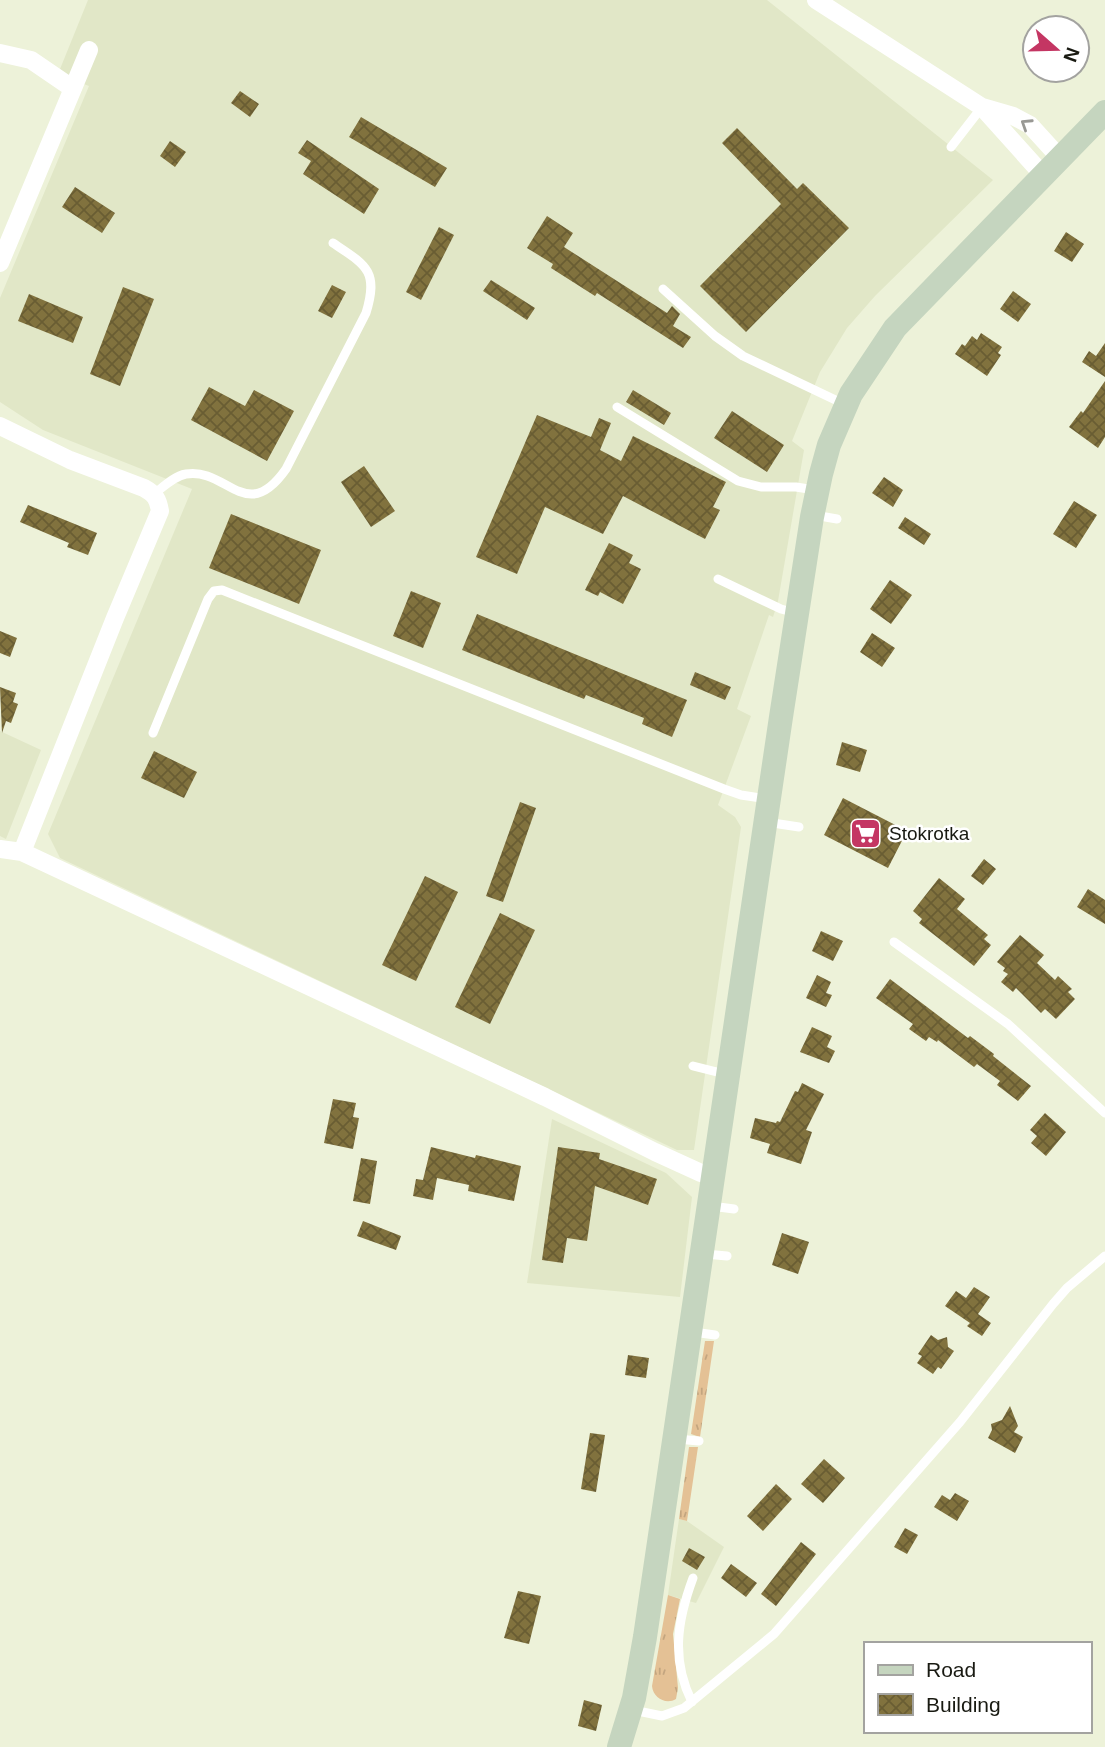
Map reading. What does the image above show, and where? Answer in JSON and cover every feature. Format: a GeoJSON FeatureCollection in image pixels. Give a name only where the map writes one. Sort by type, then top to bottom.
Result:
{"type":"FeatureCollection","features":[{"type":"Feature","properties":{"kind":"main road"},"geometry":{"type":"LineString","coordinates":[[619,1747],[631,1710],[645,1637],[814,503],[830,445],[864,370],[895,328],[1105,112]]}},
{"type":"Feature","properties":{"kind":"street"},"geometry":{"type":"LineString","coordinates":[[816,0],[982,107],[1051,166]]}},
{"type":"Feature","properties":{"kind":"street"},"geometry":{"type":"LineString","coordinates":[[0,262],[89,50]]}},
{"type":"Feature","properties":{"kind":"street"},"geometry":{"type":"LineString","coordinates":[[0,53],[31,60],[72,88]]}},
{"type":"Feature","properties":{"kind":"street"},"geometry":{"type":"LineString","coordinates":[[982,107],[1013,116],[1030,125],[1051,166]]}},
{"type":"Feature","properties":{"kind":"street"},"geometry":{"type":"LineString","coordinates":[[0,426],[70,460],[154,494],[160,511],[22,852]]}},
{"type":"Feature","properties":{"kind":"street"},"geometry":{"type":"LineString","coordinates":[[0,849],[22,852],[544,1097],[665,1157],[713,1176]]}},
{"type":"Feature","properties":{"kind":"lane"},"geometry":{"type":"LineString","coordinates":[[951,147],[982,107]]}},
{"type":"Feature","properties":{"kind":"lane"},"geometry":{"type":"LineString","coordinates":[[154,494],[174,479],[193,474],[254,495],[266,492],[286,470],[366,313],[371,296],[370,279],[364,264],[333,243]]}},
{"type":"Feature","properties":{"kind":"lane"},"geometry":{"type":"LineString","coordinates":[[663,289],[715,336],[743,356],[846,405]]}},
{"type":"Feature","properties":{"kind":"lane"},"geometry":{"type":"LineString","coordinates":[[617,407],[738,481],[761,487],[803,488],[814,503],[837,519]]}},
{"type":"Feature","properties":{"kind":"lane"},"geometry":{"type":"LineString","coordinates":[[718,579],[775,607],[797,613]]}},
{"type":"Feature","properties":{"kind":"lane"},"geometry":{"type":"LineString","coordinates":[[153,733],[208,599],[214,591],[222,590],[741,795],[799,827]]}},
{"type":"Feature","properties":{"kind":"lane"},"geometry":{"type":"LineString","coordinates":[[894,942],[1008,1024],[1105,1113]]}},
{"type":"Feature","properties":{"kind":"lane"},"geometry":{"type":"LineString","coordinates":[[693,1066],[728,1075]]}},
{"type":"Feature","properties":{"kind":"lane"},"geometry":{"type":"LineString","coordinates":[[709,1206],[734,1209]]}},
{"type":"Feature","properties":{"kind":"lane"},"geometry":{"type":"LineString","coordinates":[[702,1253],[727,1256]]}},
{"type":"Feature","properties":{"kind":"lane"},"geometry":{"type":"LineString","coordinates":[[631,1710],[662,1716],[676,1712],[692,1702],[790,1619],[960,1422],[1053,1304],[1067,1288],[1105,1256]]}},
{"type":"Feature","properties":{"kind":"lane"},"geometry":{"type":"LineString","coordinates":[[690,1332],[715,1335]]}},
{"type":"Feature","properties":{"kind":"lane"},"geometry":{"type":"LineString","coordinates":[[674,1439],[699,1441]]}},
{"type":"Feature","properties":{"kind":"lane"},"geometry":{"type":"LineString","coordinates":[[692,1702],[682,1675],[678,1637],[682,1607],[693,1578]]}},
{"type":"Feature","properties":{"kind":"shaded area"},"geometry":{"type":"Polygon","coordinates":[[[88,0],[767,0],[993,180],[875,296],[847,328],[820,372],[792,441],[804,450],[778,601],[773,617],[769,615],[737,709],[751,716],[718,805],[735,817],[741,827],[694,1150],[677,1150],[60,858],[48,834],[192,489],[43,430],[0,402],[0,298],[89,86],[58,74],[88,0]]]}},
{"type":"Feature","properties":{"kind":"shaded area"},"geometry":{"type":"Polygon","coordinates":[[[0,731],[41,750],[6,839],[0,836],[0,731]]]}},
{"type":"Feature","properties":{"kind":"shaded area"},"geometry":{"type":"Polygon","coordinates":[[[552,1119],[666,1173],[692,1197],[680,1297],[527,1283],[552,1119]]]}},
{"type":"Feature","properties":{"kind":"shaded area"},"geometry":{"type":"Polygon","coordinates":[[[679,1519],[687,1521],[724,1547],[696,1603],[668,1595],[679,1519]]]}},
{"type":"Feature","properties":{"kind":"green space"},"geometry":{"type":"Polygon","coordinates":[[[705,1341],[714,1341],[700,1437],[691,1434],[705,1341]]]}},
{"type":"Feature","properties":{"kind":"green space"},"geometry":{"type":"Polygon","coordinates":[[[689,1447],[698,1447],[687,1521],[679,1519],[689,1447]]]}},
{"type":"Feature","properties":{"kind":"green space"},"geometry":{"type":"Polygon","coordinates":[[[668,1595],[680,1599],[673,1634],[678,1688],[676,1699],[664,1701],[657,1697],[652,1686],[668,1595]]]}},
{"type":"Feature","properties":{"kind":"building"},"geometry":{"type":"Polygon","coordinates":[[[240,91],[259,104],[250,117],[231,103],[240,91]]]}},
{"type":"Feature","properties":{"kind":"building"},"geometry":{"type":"Polygon","coordinates":[[[361,117],[447,168],[435,187],[349,137],[361,117]]]}},
{"type":"Feature","properties":{"kind":"building"},"geometry":{"type":"Polygon","coordinates":[[[737,128],[797,189],[803,183],[849,228],[746,332],[700,286],[781,204],[722,143],[737,128]]]}},
{"type":"Feature","properties":{"kind":"building"},"geometry":{"type":"Polygon","coordinates":[[[307,140],[379,189],[364,214],[303,174],[311,161],[298,153],[307,140]]]}},
{"type":"Feature","properties":{"kind":"building"},"geometry":{"type":"Polygon","coordinates":[[[170,141],[186,152],[175,167],[160,156],[170,141]]]}},
{"type":"Feature","properties":{"kind":"building"},"geometry":{"type":"Polygon","coordinates":[[[75,187],[115,213],[102,233],[62,207],[75,187]]]}},
{"type":"Feature","properties":{"kind":"building"},"geometry":{"type":"Polygon","coordinates":[[[547,216],[573,233],[564,247],[667,313],[672,306],[680,314],[673,326],[691,337],[683,348],[597,293],[595,296],[551,268],[553,264],[527,248],[547,216]]]}},
{"type":"Feature","properties":{"kind":"building"},"geometry":{"type":"Polygon","coordinates":[[[439,227],[454,235],[421,300],[406,292],[439,227]]]}},
{"type":"Feature","properties":{"kind":"building"},"geometry":{"type":"Polygon","coordinates":[[[1066,232],[1084,244],[1072,262],[1054,251],[1066,232]]]}},
{"type":"Feature","properties":{"kind":"building"},"geometry":{"type":"Polygon","coordinates":[[[491,280],[535,308],[527,320],[483,291],[491,280]]]}},
{"type":"Feature","properties":{"kind":"building"},"geometry":{"type":"Polygon","coordinates":[[[332,285],[346,292],[332,318],[318,311],[332,285]]]}},
{"type":"Feature","properties":{"kind":"building"},"geometry":{"type":"Polygon","coordinates":[[[123,287],[154,299],[120,386],[90,374],[123,287]]]}},
{"type":"Feature","properties":{"kind":"building"},"geometry":{"type":"Polygon","coordinates":[[[1013,291],[1031,304],[1018,322],[1000,309],[1013,291]]]}},
{"type":"Feature","properties":{"kind":"building"},"geometry":{"type":"Polygon","coordinates":[[[29,294],[83,317],[73,343],[18,321],[29,294]]]}},
{"type":"Feature","properties":{"kind":"building"},"geometry":{"type":"Polygon","coordinates":[[[981,333],[1002,347],[998,353],[1001,355],[987,376],[955,354],[962,344],[965,346],[972,336],[977,340],[981,333]]]}},
{"type":"Feature","properties":{"kind":"building"},"geometry":{"type":"Polygon","coordinates":[[[1105,343],[1105,377],[1082,362],[1089,351],[1096,356],[1105,343]]]}},
{"type":"Feature","properties":{"kind":"building"},"geometry":{"type":"Polygon","coordinates":[[[1105,381],[1105,437],[1098,448],[1069,427],[1081,411],[1083,413],[1105,381]]]}},
{"type":"Feature","properties":{"kind":"building"},"geometry":{"type":"Polygon","coordinates":[[[209,387],[245,406],[254,390],[294,411],[267,461],[191,420],[209,387]]]}},
{"type":"Feature","properties":{"kind":"building"},"geometry":{"type":"Polygon","coordinates":[[[633,390],[671,413],[664,425],[626,402],[633,390]]]}},
{"type":"Feature","properties":{"kind":"building"},"geometry":{"type":"Polygon","coordinates":[[[732,411],[784,445],[767,472],[714,438],[732,411]]]}},
{"type":"Feature","properties":{"kind":"building"},"geometry":{"type":"Polygon","coordinates":[[[537,415],[591,437],[599,418],[611,423],[600,450],[621,461],[633,436],[726,482],[713,507],[720,510],[705,539],[623,496],[603,534],[545,507],[517,574],[476,557],[537,415]]]}},
{"type":"Feature","properties":{"kind":"building"},"geometry":{"type":"Polygon","coordinates":[[[364,466],[395,511],[371,527],[341,482],[364,466]]]}},
{"type":"Feature","properties":{"kind":"building"},"geometry":{"type":"Polygon","coordinates":[[[884,477],[903,490],[893,507],[872,493],[884,477]]]}},
{"type":"Feature","properties":{"kind":"building"},"geometry":{"type":"Polygon","coordinates":[[[1074,501],[1097,515],[1076,548],[1053,534],[1074,501]]]}},
{"type":"Feature","properties":{"kind":"building"},"geometry":{"type":"Polygon","coordinates":[[[28,505],[97,533],[88,555],[67,547],[69,543],[20,522],[28,505]]]}},
{"type":"Feature","properties":{"kind":"building"},"geometry":{"type":"Polygon","coordinates":[[[231,514],[321,550],[299,604],[209,568],[231,514]]]}},
{"type":"Feature","properties":{"kind":"building"},"geometry":{"type":"Polygon","coordinates":[[[905,517],[931,534],[924,545],[898,528],[905,517]]]}},
{"type":"Feature","properties":{"kind":"building"},"geometry":{"type":"Polygon","coordinates":[[[609,543],[633,555],[629,563],[641,569],[623,604],[600,592],[598,596],[585,590],[609,543]]]}},
{"type":"Feature","properties":{"kind":"building"},"geometry":{"type":"Polygon","coordinates":[[[890,580],[912,595],[891,624],[870,609],[890,580]]]}},
{"type":"Feature","properties":{"kind":"building"},"geometry":{"type":"Polygon","coordinates":[[[411,591],[441,603],[423,648],[393,636],[411,591]]]}},
{"type":"Feature","properties":{"kind":"building"},"geometry":{"type":"Polygon","coordinates":[[[477,614],[687,700],[672,737],[642,724],[644,718],[586,695],[584,699],[462,650],[477,614]]]}},
{"type":"Feature","properties":{"kind":"building"},"geometry":{"type":"Polygon","coordinates":[[[0,631],[17,638],[10,657],[0,653],[0,631]]]}},
{"type":"Feature","properties":{"kind":"building"},"geometry":{"type":"Polygon","coordinates":[[[872,633],[895,648],[882,667],[860,652],[872,633]]]}},
{"type":"Feature","properties":{"kind":"building"},"geometry":{"type":"Polygon","coordinates":[[[695,672],[731,687],[725,700],[690,685],[695,672]]]}},
{"type":"Feature","properties":{"kind":"building"},"geometry":{"type":"Polygon","coordinates":[[[0,687],[16,693],[13,702],[18,704],[11,723],[6,721],[2,733],[0,687]]]}},
{"type":"Feature","properties":{"kind":"building"},"geometry":{"type":"Polygon","coordinates":[[[842,742],[867,750],[860,772],[836,765],[842,742]]]}},
{"type":"Feature","properties":{"kind":"building"},"geometry":{"type":"Polygon","coordinates":[[[154,751],[197,772],[184,798],[141,778],[154,751]]]}},
{"type":"Feature","properties":{"kind":"building","name":"Stokrotka"},"geometry":{"type":"Polygon","coordinates":[[[843,798],[907,831],[888,868],[824,835],[843,798]]]}},
{"type":"Feature","properties":{"kind":"building"},"geometry":{"type":"Polygon","coordinates":[[[520,802],[536,808],[503,902],[486,896],[520,802]]]}},
{"type":"Feature","properties":{"kind":"building"},"geometry":{"type":"Polygon","coordinates":[[[984,859],[996,869],[983,885],[971,876],[984,859]]]}},
{"type":"Feature","properties":{"kind":"building"},"geometry":{"type":"Polygon","coordinates":[[[425,876],[458,892],[416,981],[382,965],[425,876]]]}},
{"type":"Feature","properties":{"kind":"building"},"geometry":{"type":"Polygon","coordinates":[[[939,878],[965,899],[957,909],[988,935],[984,939],[991,945],[974,966],[919,923],[922,919],[913,911],[939,878]]]}},
{"type":"Feature","properties":{"kind":"building"},"geometry":{"type":"Polygon","coordinates":[[[1088,889],[1105,900],[1105,924],[1077,907],[1088,889]]]}},
{"type":"Feature","properties":{"kind":"building"},"geometry":{"type":"Polygon","coordinates":[[[500,913],[535,930],[490,1024],[455,1007],[500,913]]]}},
{"type":"Feature","properties":{"kind":"building"},"geometry":{"type":"Polygon","coordinates":[[[821,931],[843,941],[833,961],[812,951],[821,931]]]}},
{"type":"Feature","properties":{"kind":"building"},"geometry":{"type":"Polygon","coordinates":[[[1020,935],[1044,955],[1037,963],[1055,980],[1058,976],[1072,989],[1068,992],[1075,999],[1056,1019],[1045,1009],[1041,1013],[1016,988],[1013,992],[1001,982],[1008,974],[997,962],[1020,935]]]}},
{"type":"Feature","properties":{"kind":"building"},"geometry":{"type":"Polygon","coordinates":[[[817,975],[831,982],[826,993],[832,995],[826,1007],[806,998],[817,975]]]}},
{"type":"Feature","properties":{"kind":"building"},"geometry":{"type":"Polygon","coordinates":[[[890,979],[968,1038],[970,1036],[994,1054],[993,1056],[1031,1086],[1018,1101],[997,1085],[1000,1081],[977,1064],[974,1067],[938,1040],[937,1042],[929,1037],[926,1041],[909,1029],[913,1024],[876,998],[890,979]]]}},
{"type":"Feature","properties":{"kind":"building"},"geometry":{"type":"Polygon","coordinates":[[[812,1027],[832,1036],[827,1047],[835,1051],[829,1063],[800,1052],[812,1027]]]}},
{"type":"Feature","properties":{"kind":"building"},"geometry":{"type":"Polygon","coordinates":[[[802,1083],[824,1094],[806,1130],[812,1132],[801,1164],[767,1153],[770,1144],[750,1138],[755,1118],[780,1122],[795,1091],[798,1092],[802,1083]]]}},
{"type":"Feature","properties":{"kind":"building"},"geometry":{"type":"Polygon","coordinates":[[[333,1099],[356,1103],[353,1117],[359,1118],[353,1149],[324,1143],[333,1099]]]}},
{"type":"Feature","properties":{"kind":"building"},"geometry":{"type":"Polygon","coordinates":[[[1045,1113],[1066,1132],[1046,1156],[1031,1143],[1037,1136],[1030,1130],[1045,1113]]]}},
{"type":"Feature","properties":{"kind":"building"},"geometry":{"type":"Polygon","coordinates":[[[431,1147],[521,1166],[514,1201],[468,1191],[469,1185],[437,1178],[433,1200],[413,1196],[416,1179],[423,1180],[431,1147]]]}},
{"type":"Feature","properties":{"kind":"building"},"geometry":{"type":"Polygon","coordinates":[[[558,1147],[600,1153],[599,1159],[657,1179],[648,1205],[595,1186],[587,1241],[567,1238],[563,1263],[542,1260],[558,1147]]]}},
{"type":"Feature","properties":{"kind":"building"},"geometry":{"type":"Polygon","coordinates":[[[361,1158],[377,1161],[370,1204],[353,1201],[361,1158]]]}},
{"type":"Feature","properties":{"kind":"building"},"geometry":{"type":"Polygon","coordinates":[[[363,1221],[401,1236],[396,1250],[357,1236],[363,1221]]]}},
{"type":"Feature","properties":{"kind":"building"},"geometry":{"type":"Polygon","coordinates":[[[782,1233],[809,1242],[798,1274],[772,1265],[782,1233]]]}},
{"type":"Feature","properties":{"kind":"building"},"geometry":{"type":"Polygon","coordinates":[[[974,1287],[990,1297],[978,1314],[991,1323],[982,1336],[967,1326],[970,1323],[945,1306],[956,1291],[966,1298],[974,1287]]]}},
{"type":"Feature","properties":{"kind":"building"},"geometry":{"type":"Polygon","coordinates":[[[931,1335],[938,1340],[947,1337],[948,1347],[954,1351],[941,1369],[938,1367],[933,1374],[917,1363],[922,1356],[918,1354],[931,1335]]]}},
{"type":"Feature","properties":{"kind":"building"},"geometry":{"type":"Polygon","coordinates":[[[628,1355],[649,1358],[646,1378],[625,1375],[628,1355]]]}},
{"type":"Feature","properties":{"kind":"building"},"geometry":{"type":"Polygon","coordinates":[[[1010,1406],[1018,1426],[1014,1432],[1023,1437],[1015,1453],[988,1438],[992,1430],[991,1424],[1002,1420],[1010,1406]]]}},
{"type":"Feature","properties":{"kind":"building"},"geometry":{"type":"Polygon","coordinates":[[[590,1433],[605,1435],[596,1492],[581,1489],[590,1433]]]}},
{"type":"Feature","properties":{"kind":"building"},"geometry":{"type":"Polygon","coordinates":[[[824,1459],[845,1478],[823,1503],[801,1484],[824,1459]]]}},
{"type":"Feature","properties":{"kind":"building"},"geometry":{"type":"Polygon","coordinates":[[[776,1484],[792,1499],[763,1531],[747,1516],[776,1484]]]}},
{"type":"Feature","properties":{"kind":"building"},"geometry":{"type":"Polygon","coordinates":[[[955,1493],[969,1501],[957,1521],[934,1507],[942,1495],[950,1500],[955,1493]]]}},
{"type":"Feature","properties":{"kind":"building"},"geometry":{"type":"Polygon","coordinates":[[[905,1528],[918,1535],[907,1554],[894,1547],[905,1528]]]}},
{"type":"Feature","properties":{"kind":"building"},"geometry":{"type":"Polygon","coordinates":[[[801,1542],[816,1554],[776,1606],[761,1594],[801,1542]]]}},
{"type":"Feature","properties":{"kind":"building"},"geometry":{"type":"Polygon","coordinates":[[[689,1548],[705,1557],[697,1570],[682,1561],[689,1548]]]}},
{"type":"Feature","properties":{"kind":"building"},"geometry":{"type":"Polygon","coordinates":[[[731,1564],[757,1583],[746,1597],[721,1578],[731,1564]]]}},
{"type":"Feature","properties":{"kind":"building"},"geometry":{"type":"Polygon","coordinates":[[[518,1591],[541,1596],[529,1644],[504,1638],[518,1591]]]}},
{"type":"Feature","properties":{"kind":"building"},"geometry":{"type":"Polygon","coordinates":[[[584,1700],[602,1705],[596,1731],[578,1726],[584,1700]]]}},
{"type":"Feature","properties":{"kind":"place","name":"Stokrotka"},"geometry":{"type":"Point","coordinates":[866,833]}}]}
